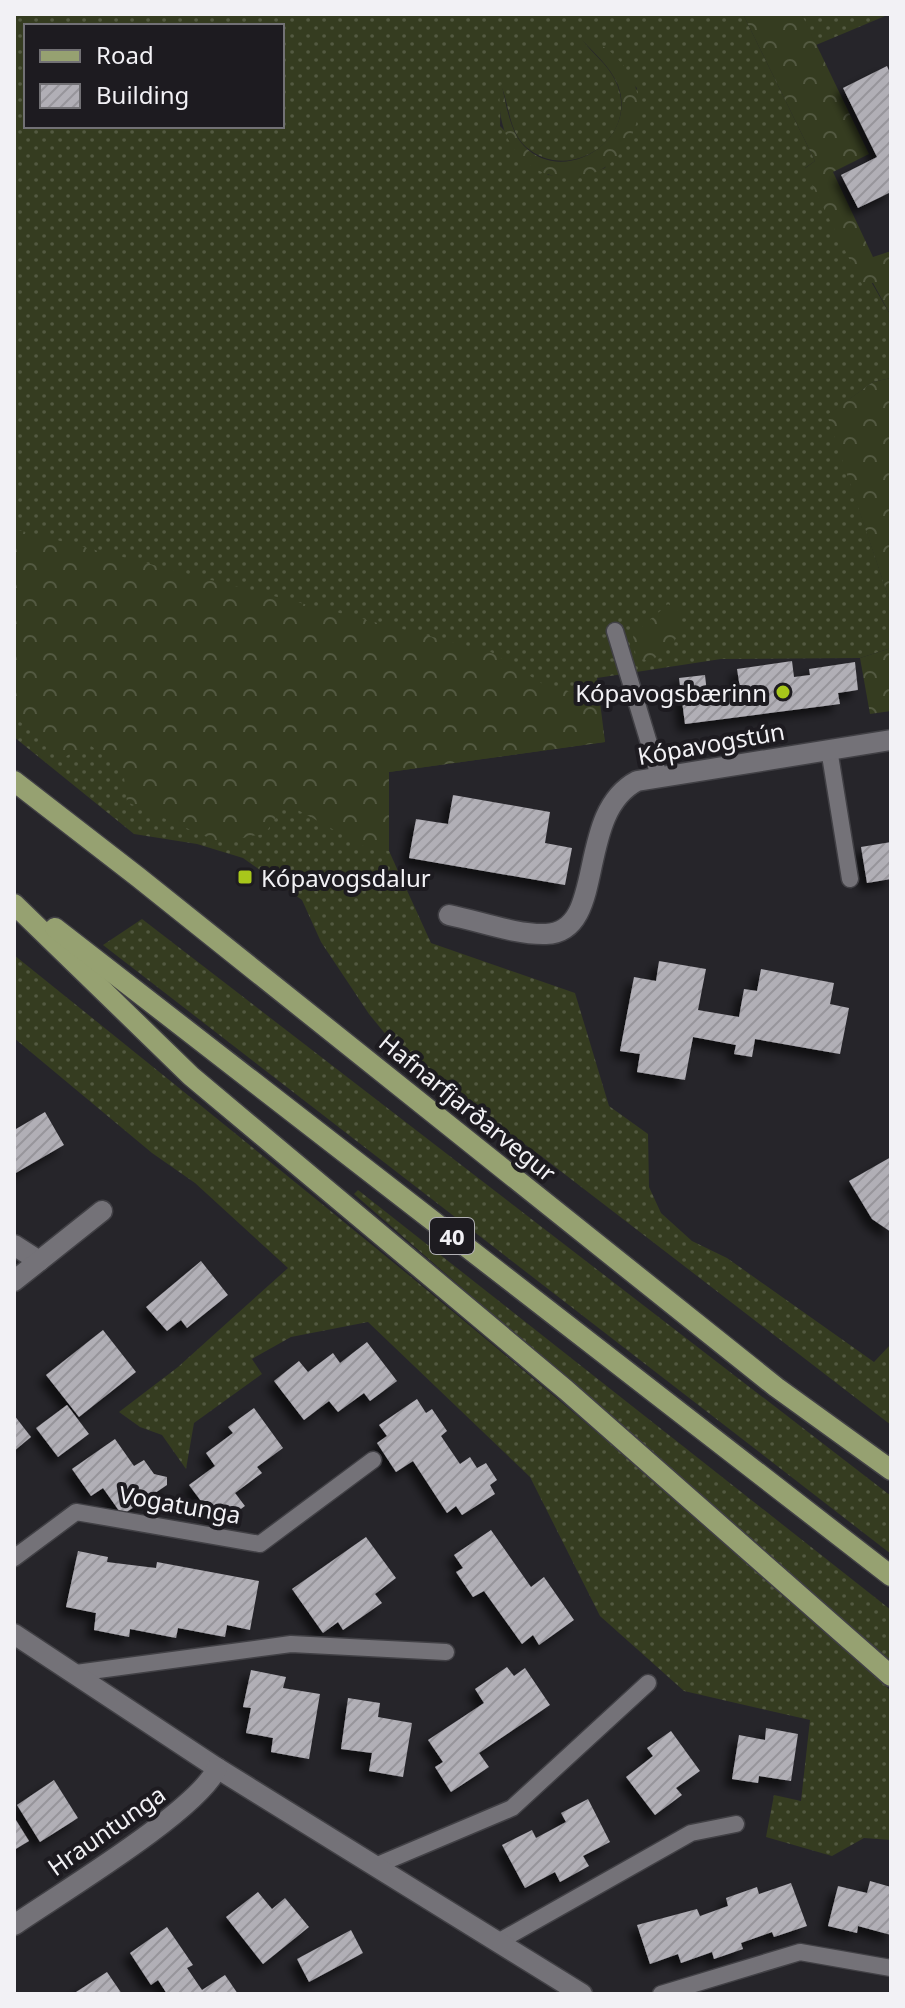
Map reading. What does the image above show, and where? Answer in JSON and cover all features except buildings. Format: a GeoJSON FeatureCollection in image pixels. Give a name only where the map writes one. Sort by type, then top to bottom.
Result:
{"type":"FeatureCollection","features":[{"type":"Feature","properties":{"kind":"main road","name":"Hafnarfjarðarvegur"},"geometry":{"type":"LineString","coordinates":[[14,781],[776,1387],[891,1470]]}},
{"type":"Feature","properties":{"kind":"main road","name":"40"},"geometry":{"type":"LineString","coordinates":[[14,896],[891,1576]]}},
{"type":"Feature","properties":{"kind":"main road"},"geometry":{"type":"LineString","coordinates":[[14,904],[191,1076],[566,1390],[891,1676]]}},
{"type":"Feature","properties":{"kind":"main road"},"geometry":{"type":"LineString","coordinates":[[854,1441],[891,1459]]}},
{"type":"Feature","properties":{"kind":"street","name":"Kópavogstún"},"geometry":{"type":"LineString","coordinates":[[449,915],[545,934],[567,927],[581,910],[609,805],[626,787],[659,776],[891,740]]}},
{"type":"Feature","properties":{"kind":"street"},"geometry":{"type":"LineString","coordinates":[[14,1281],[102,1211]]}},
{"type":"Feature","properties":{"kind":"street"},"geometry":{"type":"LineString","coordinates":[[14,1245],[39,1261]]}},
{"type":"Feature","properties":{"kind":"street"},"geometry":{"type":"LineString","coordinates":[[14,1634],[217,1768],[582,1994]]}},
{"type":"Feature","properties":{"kind":"street","name":"Hrauntunga"},"geometry":{"type":"LineString","coordinates":[[14,1925],[183,1808],[211,1782],[217,1768]]}},
{"type":"Feature","properties":{"kind":"lane"},"geometry":{"type":"LineString","coordinates":[[615,631],[659,776]]}},
{"type":"Feature","properties":{"kind":"lane"},"geometry":{"type":"LineString","coordinates":[[829,749],[850,879]]}},
{"type":"Feature","properties":{"kind":"lane","name":"Vogatunga"},"geometry":{"type":"LineString","coordinates":[[14,1558],[76,1512],[260,1544],[373,1460]]}},
{"type":"Feature","properties":{"kind":"lane"},"geometry":{"type":"LineString","coordinates":[[76,1673],[291,1644],[446,1652]]}},
{"type":"Feature","properties":{"kind":"lane"},"geometry":{"type":"LineString","coordinates":[[375,1866],[512,1808],[648,1683]]}},
{"type":"Feature","properties":{"kind":"lane"},"geometry":{"type":"LineString","coordinates":[[498,1942],[691,1833],[736,1824]]}},
{"type":"Feature","properties":{"kind":"lane"},"geometry":{"type":"LineString","coordinates":[[661,1994],[800,1952],[891,1968]]}},
{"type":"Feature","properties":{"kind":"green space"},"geometry":{"type":"Polygon","coordinates":[[[14,14],[743,14],[815,161],[805,168],[891,316],[891,378],[873,382],[828,415],[891,605],[891,648],[860,658],[721,659],[597,678],[605,742],[389,772],[389,851],[431,943],[575,993],[609,1106],[648,1134],[649,1187],[661,1213],[692,1241],[727,1258],[874,1362],[891,1344],[891,1425],[541,1156],[405,1058],[369,1014],[321,942],[302,900],[243,858],[197,844],[134,834],[14,737],[14,14]],[[581,38],[611,73],[618,87],[621,106],[618,124],[609,139],[595,151],[579,158],[561,161],[543,157],[520,141],[501,85],[500,126],[548,175],[579,177],[605,168],[637,88],[581,38]]]}},
{"type":"Feature","properties":{"kind":"green space"},"geometry":{"type":"Polygon","coordinates":[[[743,14],[801,14],[805,21],[869,154],[833,172],[873,257],[891,251],[891,316],[873,283],[862,284],[804,169],[815,161],[743,14]]]}},
{"type":"Feature","properties":{"kind":"green space"},"geometry":{"type":"Polygon","coordinates":[[[801,14],[890,14],[816,45],[801,14]]]}},
{"type":"Feature","properties":{"kind":"green space"},"geometry":{"type":"Polygon","coordinates":[[[580,38],[604,47],[626,70],[638,96],[636,123],[618,156],[597,172],[573,178],[549,175],[527,163],[510,143],[501,116],[501,82],[511,124],[524,146],[540,157],[558,162],[594,152],[608,140],[618,124],[622,105],[615,78],[580,38]]]}},
{"type":"Feature","properties":{"kind":"green space"},"geometry":{"type":"Polygon","coordinates":[[[891,378],[891,605],[827,415],[873,382],[891,378]]]}},
{"type":"Feature","properties":{"kind":"green space"},"geometry":{"type":"Polygon","coordinates":[[[14,529],[491,652],[543,684],[597,699],[605,742],[389,772],[389,851],[367,848],[285,803],[265,834],[216,841],[127,802],[123,769],[87,743],[65,757],[14,717],[14,529]]]}},
{"type":"Feature","properties":{"kind":"green space"},"geometry":{"type":"Polygon","coordinates":[[[668,604],[679,611],[678,635],[664,652],[649,661],[636,658],[633,635],[668,604]]]}},
{"type":"Feature","properties":{"kind":"green space"},"geometry":{"type":"Polygon","coordinates":[[[891,648],[891,711],[870,714],[860,658],[891,648]]]}},
{"type":"Feature","properties":{"kind":"green space"},"geometry":{"type":"Polygon","coordinates":[[[142,919],[891,1496],[891,1554],[103,945],[142,919]]]}},
{"type":"Feature","properties":{"kind":"green space"},"geometry":{"type":"Polygon","coordinates":[[[14,955],[348,1225],[568,1408],[891,1691],[891,1840],[864,1838],[832,1856],[766,1837],[774,1795],[801,1801],[810,1720],[684,1691],[600,1616],[530,1477],[368,1322],[291,1337],[252,1359],[262,1374],[194,1423],[186,1469],[162,1435],[140,1427],[119,1412],[178,1367],[288,1268],[195,1183],[152,1153],[14,1038],[14,955]]]}},
{"type":"Feature","properties":{"kind":"green space"},"geometry":{"type":"Polygon","coordinates":[[[358,1190],[891,1610],[891,1661],[354,1194],[358,1190]]]}},
{"type":"Feature","properties":{"kind":"place","name":"Kópavogsbærinn"},"geometry":{"type":"Point","coordinates":[783,692]}},
{"type":"Feature","properties":{"kind":"place","name":"Kópavogsdalur"},"geometry":{"type":"Point","coordinates":[245,877]}}]}
